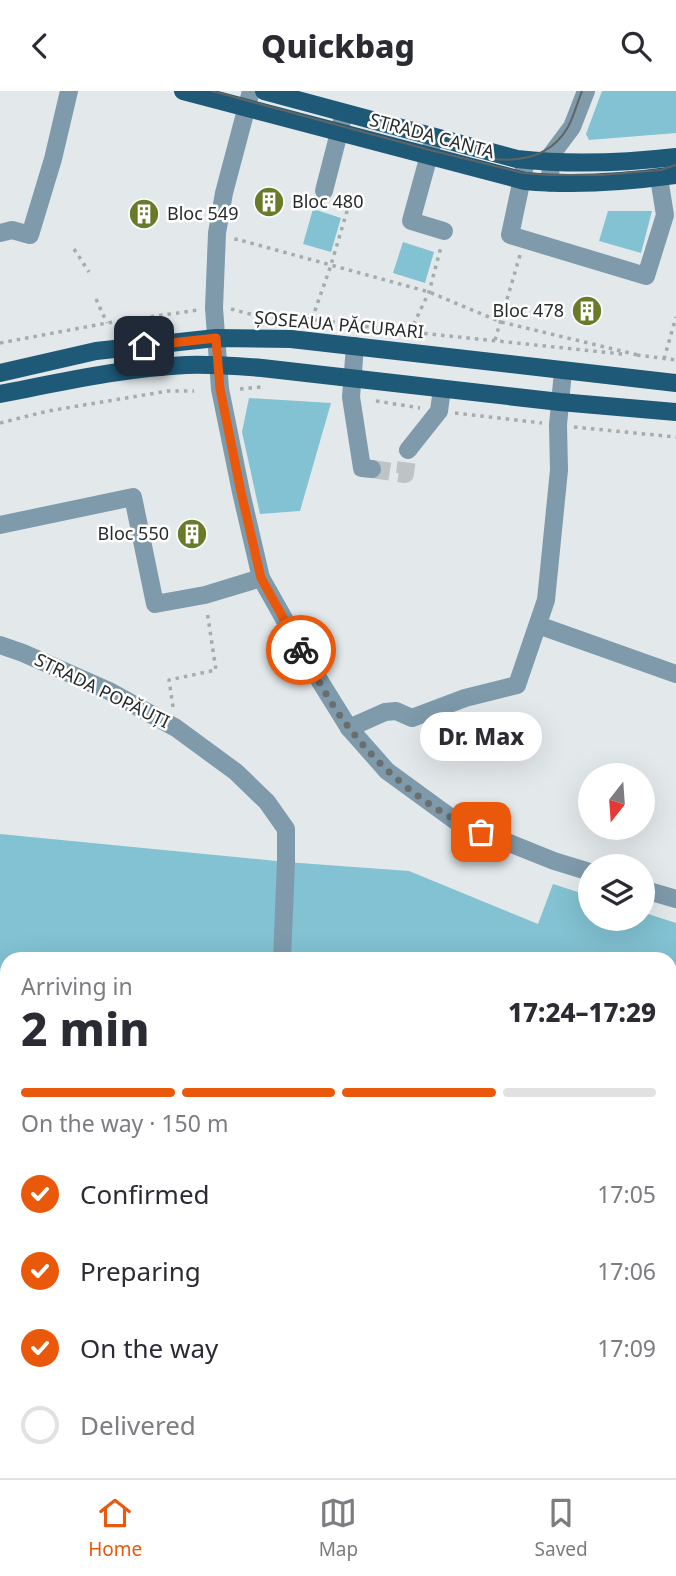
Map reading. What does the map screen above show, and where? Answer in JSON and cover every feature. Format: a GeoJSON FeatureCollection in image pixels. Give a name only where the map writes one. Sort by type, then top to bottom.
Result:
{"type":"FeatureCollection","features":[{"type":"Feature","properties":{"kind":"main road","name":"STRADA CANTA"},"geometry":{"type":"LineString","coordinates":[[183,91],[248,99],[339,132],[522,180],[550,183],[621,182],[667,176]]}},
{"type":"Feature","properties":{"kind":"main road","name":"STRADA CANTA"},"geometry":{"type":"LineString","coordinates":[[264,91],[526,160],[633,161],[676,157]]}},
{"type":"Feature","properties":{"kind":"main road","name":"ȘOSEAUA PĂCURARI"},"geometry":{"type":"LineString","coordinates":[[0,373],[96,351],[216,338],[291,339],[676,383]]}},
{"type":"Feature","properties":{"kind":"main road"},"geometry":{"type":"LineString","coordinates":[[0,394],[98,375],[218,364],[560,402],[676,412]]}},
{"type":"Feature","properties":{"kind":"street"},"geometry":{"type":"LineString","coordinates":[[0,233],[12,230],[30,235],[53,159],[69,91]]}},
{"type":"Feature","properties":{"kind":"street"},"geometry":{"type":"LineString","coordinates":[[550,183],[551,155],[572,127],[586,91]]}},
{"type":"Feature","properties":{"kind":"street"},"geometry":{"type":"LineString","coordinates":[[248,99],[217,233],[214,308],[220,389],[261,578],[349,728],[387,771],[457,822],[578,868]]}},
{"type":"Feature","properties":{"kind":"street"},"geometry":{"type":"LineString","coordinates":[[324,191],[344,113]]}},
{"type":"Feature","properties":{"kind":"street"},"geometry":{"type":"LineString","coordinates":[[434,137],[411,221],[444,231]]}},
{"type":"Feature","properties":{"kind":"street"},"geometry":{"type":"LineString","coordinates":[[526,160],[510,235],[646,276],[665,215],[667,176]]}},
{"type":"Feature","properties":{"kind":"street"},"geometry":{"type":"LineString","coordinates":[[355,346],[351,397],[362,468],[372,469]]}},
{"type":"Feature","properties":{"kind":"street"},"geometry":{"type":"LineString","coordinates":[[349,728],[385,712],[396,711],[412,718],[465,698],[517,685],[546,600],[559,470],[558,425],[563,370]]}},
{"type":"Feature","properties":{"kind":"street"},"geometry":{"type":"LineString","coordinates":[[408,450],[439,411],[442,389]]}},
{"type":"Feature","properties":{"kind":"street"},"geometry":{"type":"LineString","coordinates":[[0,525],[133,497],[155,604],[205,595],[261,578]]}},
{"type":"Feature","properties":{"kind":"street"},"geometry":{"type":"LineString","coordinates":[[538,625],[676,674]]}},
{"type":"Feature","properties":{"kind":"street","name":"STRADA POPĂUȚI"},"geometry":{"type":"LineString","coordinates":[[0,645],[109,691],[176,728],[236,772],[267,802],[286,829],[282,952]]}},
{"type":"Feature","properties":{"kind":"street"},"geometry":{"type":"LineString","coordinates":[[655,893],[676,899]]}},
{"type":"Feature","properties":{"kind":"path"},"geometry":{"type":"LineString","coordinates":[[312,320],[350,201],[324,191]]}},
{"type":"Feature","properties":{"kind":"path"},"geometry":{"type":"LineString","coordinates":[[410,333],[429,292],[444,231]]}},
{"type":"Feature","properties":{"kind":"path"},"geometry":{"type":"LineString","coordinates":[[236,250],[236,239],[429,292],[501,322],[638,355]]}},
{"type":"Feature","properties":{"kind":"path"},"geometry":{"type":"LineString","coordinates":[[495,340],[524,239]]}},
{"type":"Feature","properties":{"kind":"path"},"geometry":{"type":"LineString","coordinates":[[74,249],[89,272]]}},
{"type":"Feature","properties":{"kind":"path"},"geometry":{"type":"LineString","coordinates":[[96,299],[107,323]]}},
{"type":"Feature","properties":{"kind":"path"},"geometry":{"type":"LineString","coordinates":[[229,309],[265,318],[286,316],[410,333],[676,360]]}},
{"type":"Feature","properties":{"kind":"path"},"geometry":{"type":"LineString","coordinates":[[0,343],[107,323],[198,310]]}},
{"type":"Feature","properties":{"kind":"path"},"geometry":{"type":"LineString","coordinates":[[664,359],[676,317]]}},
{"type":"Feature","properties":{"kind":"path"},"geometry":{"type":"LineString","coordinates":[[0,423],[48,411],[168,391],[194,391]]}},
{"type":"Feature","properties":{"kind":"path"},"geometry":{"type":"LineString","coordinates":[[176,728],[169,681],[216,670],[205,595]]}},
{"type":"Feature","properties":{"kind":"shaded area"},"geometry":{"type":"Polygon","coordinates":[[[602,91],[676,91],[676,133],[589,140],[586,134],[602,91]]]}},
{"type":"Feature","properties":{"kind":"shaded area"},"geometry":{"type":"Polygon","coordinates":[[[313,209],[341,218],[331,252],[303,244],[313,209]]]}},
{"type":"Feature","properties":{"kind":"shaded area"},"geometry":{"type":"Polygon","coordinates":[[[608,211],[652,211],[641,253],[599,241],[608,211]]]}},
{"type":"Feature","properties":{"kind":"shaded area"},"geometry":{"type":"Polygon","coordinates":[[[403,242],[434,252],[425,283],[393,273],[403,242]]]}},
{"type":"Feature","properties":{"kind":"shaded area"},"geometry":{"type":"Polygon","coordinates":[[[249,398],[331,403],[300,511],[260,514],[242,432],[249,398]]]}},
{"type":"Feature","properties":{"kind":"shaded area"},"geometry":{"type":"Polygon","coordinates":[[[0,834],[286,862],[409,871],[538,924],[553,884],[578,892],[578,931],[655,931],[655,916],[676,923],[676,952],[0,952],[0,834]]]}},
{"type":"Feature","properties":{"kind":"tunnel"},"geometry":{"type":"LineString","coordinates":[[372,469],[405,474],[408,450]]}},
{"type":"Feature","properties":{"kind":"tram line"},"geometry":{"type":"LineString","coordinates":[[212,91],[523,173],[602,175],[661,170],[676,165]]}},
{"type":"Feature","properties":{"kind":"tram line"},"geometry":{"type":"LineString","coordinates":[[493,159],[526,158],[554,144],[568,127],[582,91]]}},
{"type":"Feature","properties":{"kind":"way so far"},"geometry":{"type":"LineString","coordinates":[[301,650],[349,728],[387,771],[457,822],[481,832]]}},
{"type":"Feature","properties":{"kind":"place","name":"Bloc 480"},"geometry":{"type":"Point","coordinates":[269,202]}},
{"type":"Feature","properties":{"kind":"place","name":"Bloc 549"},"geometry":{"type":"Point","coordinates":[144,214]}},
{"type":"Feature","properties":{"kind":"place","name":"Bloc 478"},"geometry":{"type":"Point","coordinates":[587,311]}},
{"type":"Feature","properties":{"kind":"place","name":"Bloc 550"},"geometry":{"type":"Point","coordinates":[192,534]}},
{"type":"Feature","properties":{"kind":"place","name":"Dr. Max"},"geometry":{"type":"Point","coordinates":[481,832]}},
{"type":"Feature","properties":{"kind":"route"},"geometry":{"type":"LineString","coordinates":[[144,346],[216,338],[220,389],[261,578],[301,650]]}}]}
